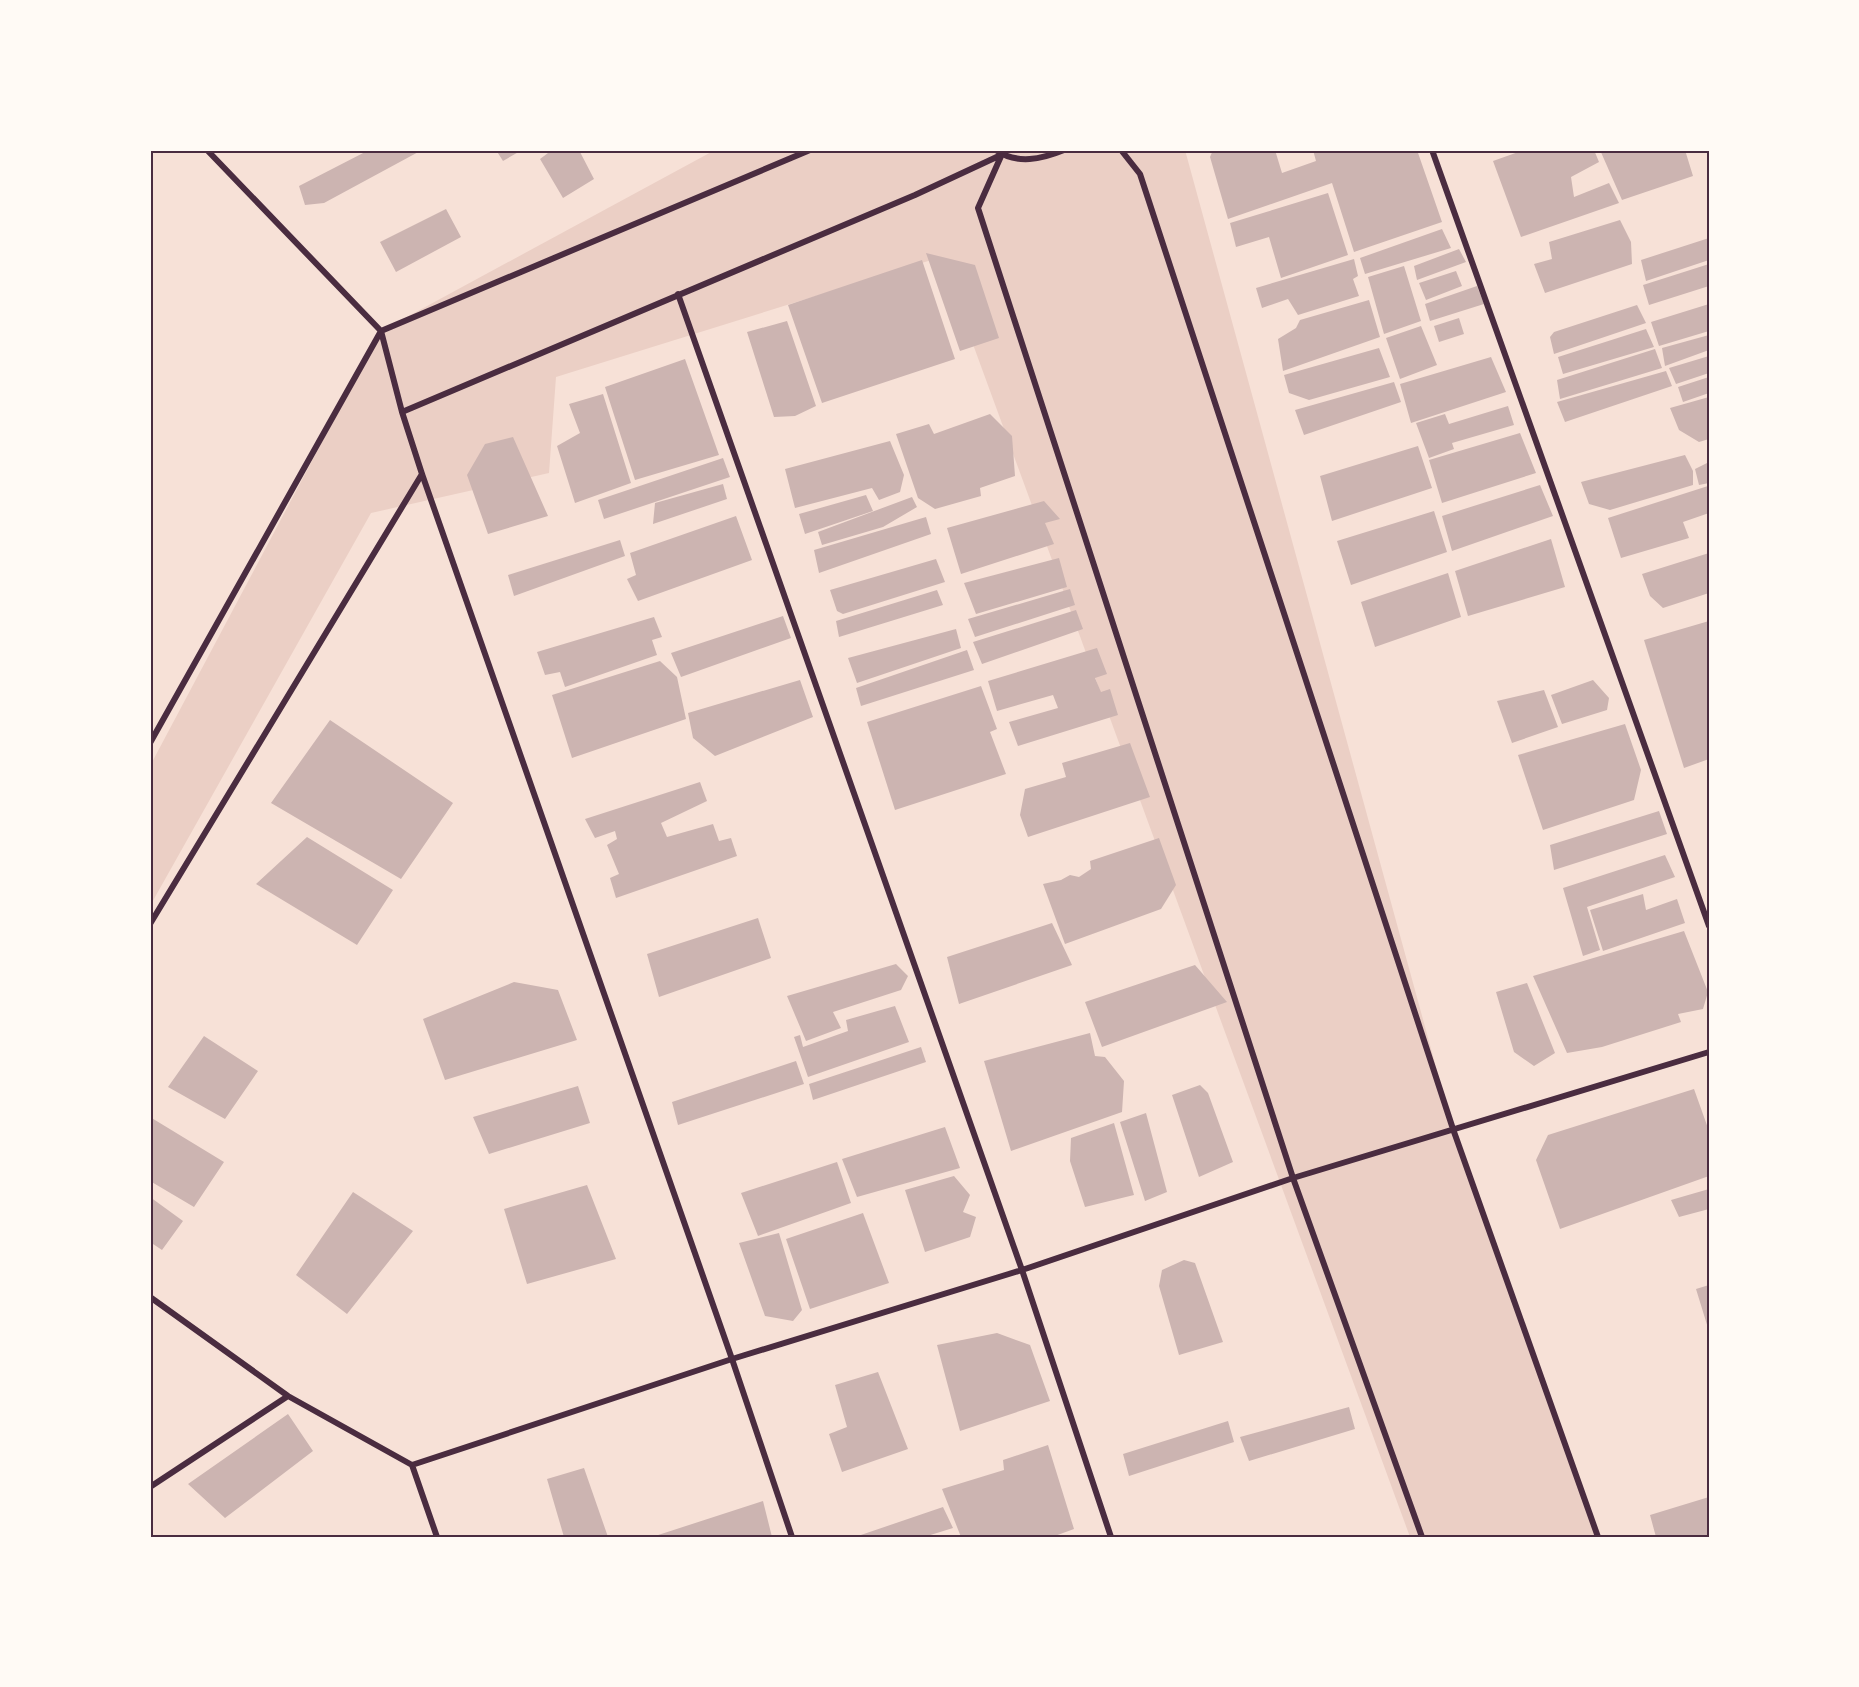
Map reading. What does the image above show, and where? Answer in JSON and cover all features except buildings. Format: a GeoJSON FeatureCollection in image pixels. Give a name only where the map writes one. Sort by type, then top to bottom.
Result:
{"type":"FeatureCollection","features":[{"type":"Feature","properties":{"kind":"street"},"geometry":{"type":"LineString","coordinates":[[207,150],[381,330],[402,412],[422,474],[732,1359],[792,1537]]}},
{"type":"Feature","properties":{"kind":"street"},"geometry":{"type":"LineString","coordinates":[[150,743],[381,330],[810,150]]}},
{"type":"Feature","properties":{"kind":"street"},"geometry":{"type":"LineString","coordinates":[[402,412],[915,195],[999,152],[1022,160],[1044,158],[1065,150]]}},
{"type":"Feature","properties":{"kind":"street"},"geometry":{"type":"LineString","coordinates":[[1121,150],[1140,174],[1453,1129],[1598,1537]]}},
{"type":"Feature","properties":{"kind":"street"},"geometry":{"type":"LineString","coordinates":[[1432,150],[1709,926]]}},
{"type":"Feature","properties":{"kind":"street"},"geometry":{"type":"LineString","coordinates":[[999,152],[978,208],[1293,1178],[1422,1537]]}},
{"type":"Feature","properties":{"kind":"street"},"geometry":{"type":"LineString","coordinates":[[678,294],[1022,1270],[1111,1537]]}},
{"type":"Feature","properties":{"kind":"street"},"geometry":{"type":"LineString","coordinates":[[150,924],[422,474]]}},
{"type":"Feature","properties":{"kind":"street"},"geometry":{"type":"LineString","coordinates":[[412,1465],[732,1359],[1022,1270],[1293,1178],[1709,1052]]}},
{"type":"Feature","properties":{"kind":"street"},"geometry":{"type":"LineString","coordinates":[[150,1297],[288,1396],[412,1465],[437,1537]]}},
{"type":"Feature","properties":{"kind":"street"},"geometry":{"type":"LineString","coordinates":[[150,1486],[288,1396]]}},
{"type":"Feature","properties":{"kind":"shaded area"},"geometry":{"type":"Polygon","coordinates":[[[715,150],[1185,150],[1453,1129],[1598,1537],[1410,1537],[941,257],[556,377],[549,473],[371,513],[150,906],[150,766],[381,331],[715,150]]]}}]}
